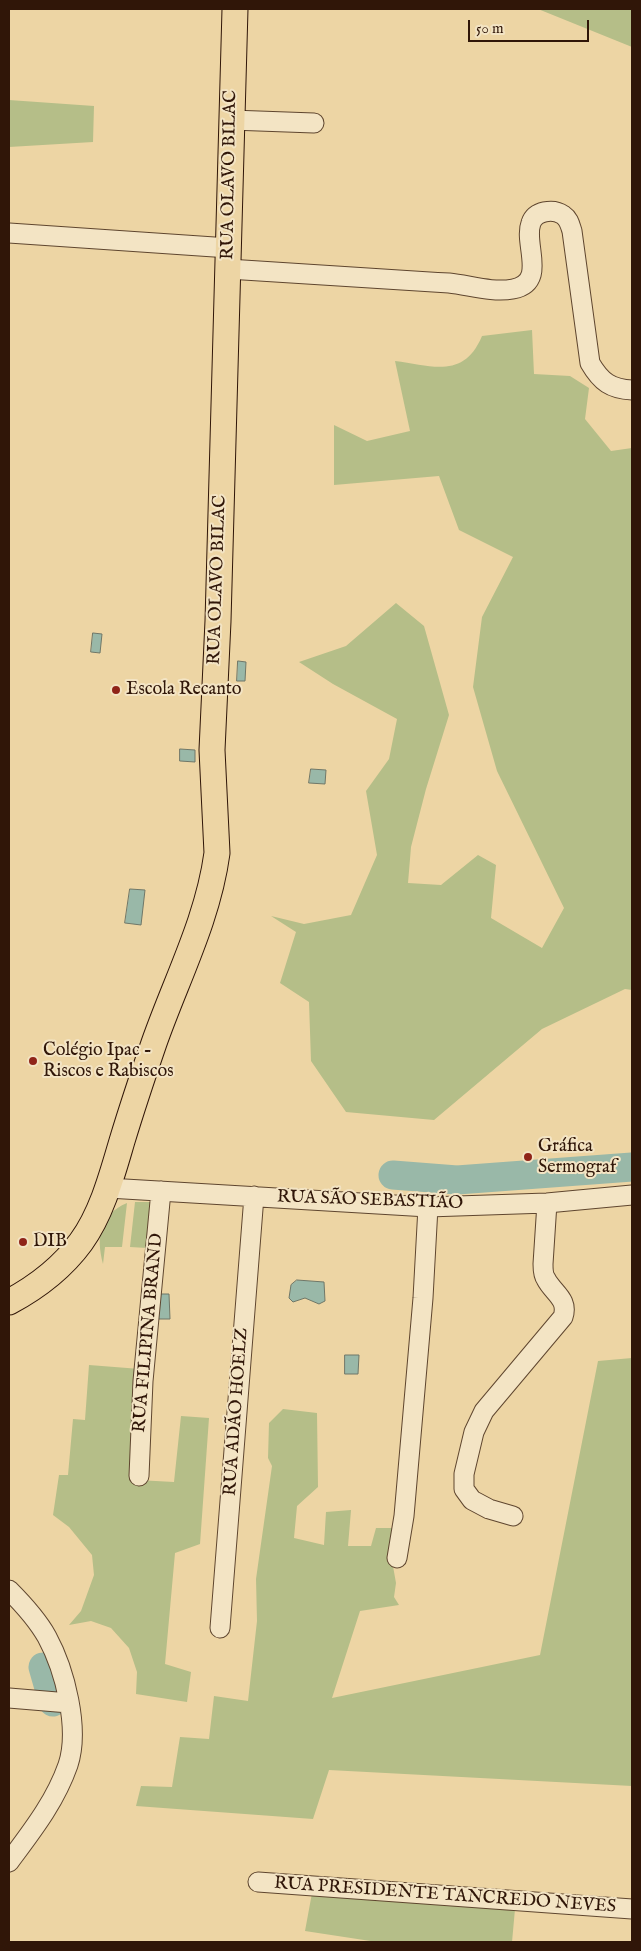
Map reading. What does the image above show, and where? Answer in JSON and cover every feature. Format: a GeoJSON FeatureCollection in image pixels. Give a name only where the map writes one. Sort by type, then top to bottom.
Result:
{"type":"FeatureCollection","features":[{"type":"Feature","properties":{"kind":"main road","name":"RUA OLAVO BILAC"},"geometry":{"type":"LineString","coordinates":[[9,1302],[41,1282],[62,1265],[85,1235],[108,1188],[155,1041],[198,931],[212,885],[217,853],[212,750],[218,611],[235,9]]}},
{"type":"Feature","properties":{"kind":"street"},"geometry":{"type":"LineString","coordinates":[[231,120],[314,123]]}},
{"type":"Feature","properties":{"kind":"street"},"geometry":{"type":"LineString","coordinates":[[9,233],[509,290],[518,288],[528,280],[533,270],[529,237],[531,222],[539,213],[553,211],[562,214],[568,220],[572,231],[590,364],[607,384],[618,389],[632,390]]}},
{"type":"Feature","properties":{"kind":"street","name":"RUA SÃO SEBASTIÃO"},"geometry":{"type":"LineString","coordinates":[[108,1188],[428,1207],[547,1203],[632,1195]]}},
{"type":"Feature","properties":{"kind":"street","name":"RUA FILIPINA BRAND"},"geometry":{"type":"LineString","coordinates":[[139,1476],[143,1381],[161,1190]]}},
{"type":"Feature","properties":{"kind":"street","name":"RUA ADÃO HOELZ"},"geometry":{"type":"LineString","coordinates":[[220,1628],[254,1196]]}},
{"type":"Feature","properties":{"kind":"street"},"geometry":{"type":"LineString","coordinates":[[513,1516],[489,1509],[472,1500],[464,1489],[464,1474],[474,1432],[484,1411],[563,1317],[565,1311],[564,1303],[546,1280],[544,1273],[547,1203]]}},
{"type":"Feature","properties":{"kind":"street"},"geometry":{"type":"LineString","coordinates":[[397,1558],[404,1516],[428,1207]]}},
{"type":"Feature","properties":{"kind":"street"},"geometry":{"type":"LineString","coordinates":[[9,1590],[38,1622],[47,1636],[61,1670],[58,1702],[72,1749],[64,1776],[38,1823],[9,1862]]}},
{"type":"Feature","properties":{"kind":"street"},"geometry":{"type":"LineString","coordinates":[[9,1698],[58,1702]]}},
{"type":"Feature","properties":{"kind":"street","name":"RUA PRESIDENTE TANCREDO NEVES"},"geometry":{"type":"LineString","coordinates":[[258,1882],[632,1909]]}},
{"type":"Feature","properties":{"kind":"green space"},"geometry":{"type":"Polygon","coordinates":[[[538,9],[632,9],[632,47],[538,9]]]}},
{"type":"Feature","properties":{"kind":"green space"},"geometry":{"type":"Polygon","coordinates":[[[9,100],[94,106],[93,142],[9,147],[9,100]]]}},
{"type":"Feature","properties":{"kind":"green space"},"geometry":{"type":"Polygon","coordinates":[[[532,330],[534,374],[570,376],[589,388],[585,419],[611,451],[632,448],[632,990],[625,989],[542,1029],[434,1120],[346,1112],[311,1061],[309,1002],[280,983],[296,932],[271,916],[304,924],[351,915],[377,855],[366,791],[389,759],[397,719],[333,684],[299,662],[346,646],[396,603],[424,626],[449,715],[426,789],[411,847],[408,883],[441,885],[478,855],[496,865],[491,918],[542,948],[564,908],[497,771],[473,687],[482,617],[513,557],[459,530],[439,476],[334,485],[334,425],[367,441],[410,431],[395,361],[446,367],[466,359],[475,350],[482,336],[532,330]]]}},
{"type":"Feature","properties":{"kind":"green space"},"geometry":{"type":"Polygon","coordinates":[[[135,1202],[159,1202],[147,1248],[130,1247],[135,1202]]]}},
{"type":"Feature","properties":{"kind":"green space"},"geometry":{"type":"Polygon","coordinates":[[[127,1203],[122,1247],[105,1247],[103,1264],[100,1244],[102,1227],[110,1214],[127,1203]]]}},
{"type":"Feature","properties":{"kind":"green space"},"geometry":{"type":"Polygon","coordinates":[[[632,1358],[632,1786],[329,1770],[313,1819],[136,1806],[141,1786],[172,1787],[180,1737],[209,1739],[214,1696],[248,1701],[257,1621],[256,1579],[272,1466],[268,1458],[269,1423],[283,1409],[317,1413],[318,1487],[297,1506],[294,1538],[324,1545],[326,1512],[351,1510],[348,1546],[371,1546],[376,1528],[401,1528],[391,1555],[396,1583],[394,1597],[399,1605],[360,1611],[332,1698],[540,1655],[598,1361],[632,1358]]]}},
{"type":"Feature","properties":{"kind":"green space"},"geometry":{"type":"Polygon","coordinates":[[[89,1365],[140,1369],[137,1480],[174,1482],[181,1416],[209,1418],[200,1544],[175,1553],[165,1664],[191,1672],[187,1702],[136,1694],[137,1672],[129,1648],[111,1628],[91,1621],[69,1625],[81,1611],[94,1575],[92,1555],[69,1527],[53,1515],[59,1475],[68,1475],[73,1419],[85,1420],[89,1365]]]}},
{"type":"Feature","properties":{"kind":"green space"},"geometry":{"type":"Polygon","coordinates":[[[312,1893],[515,1909],[512,1942],[377,1942],[305,1931],[312,1893]]]}},
{"type":"Feature","properties":{"kind":"shaded area"},"geometry":{"type":"Polygon","coordinates":[[[93,633],[102,634],[100,653],[91,652],[93,633]]]}},
{"type":"Feature","properties":{"kind":"shaded area"},"geometry":{"type":"Polygon","coordinates":[[[238,661],[246,662],[245,681],[237,681],[238,661]]]}},
{"type":"Feature","properties":{"kind":"shaded area"},"geometry":{"type":"Polygon","coordinates":[[[180,749],[195,750],[195,762],[180,761],[180,749]]]}},
{"type":"Feature","properties":{"kind":"shaded area"},"geometry":{"type":"Polygon","coordinates":[[[311,769],[326,770],[325,784],[309,783],[311,769]]]}},
{"type":"Feature","properties":{"kind":"shaded area"},"geometry":{"type":"Polygon","coordinates":[[[130,889],[145,890],[141,925],[125,923],[130,889]]]}},
{"type":"Feature","properties":{"kind":"shaded area"},"geometry":{"type":"Polygon","coordinates":[[[297,1280],[324,1282],[325,1301],[319,1304],[305,1298],[293,1302],[289,1298],[291,1285],[297,1280]]]}},
{"type":"Feature","properties":{"kind":"shaded area"},"geometry":{"type":"Polygon","coordinates":[[[157,1294],[169,1294],[170,1319],[158,1319],[157,1294]]]}},
{"type":"Feature","properties":{"kind":"shaded area"},"geometry":{"type":"Polygon","coordinates":[[[345,1355],[359,1355],[358,1374],[345,1374],[345,1355]]]}},
{"type":"Feature","properties":{"kind":"waterway"},"geometry":{"type":"LineString","coordinates":[[393,1175],[457,1180],[632,1167]]}},
{"type":"Feature","properties":{"kind":"waterway"},"geometry":{"type":"LineString","coordinates":[[43,1667],[53,1702]]}},
{"type":"Feature","properties":{"kind":"place","name":"Escola Recanto"},"geometry":{"type":"Point","coordinates":[116,690]}},
{"type":"Feature","properties":{"kind":"place","name":"Colégio Ipac - Riscos e Rabiscos"},"geometry":{"type":"Point","coordinates":[33,1061]}},
{"type":"Feature","properties":{"kind":"place","name":"Gráfica Sermograf"},"geometry":{"type":"Point","coordinates":[528,1157]}},
{"type":"Feature","properties":{"kind":"place","name":"DIB"},"geometry":{"type":"Point","coordinates":[23,1242]}}]}
